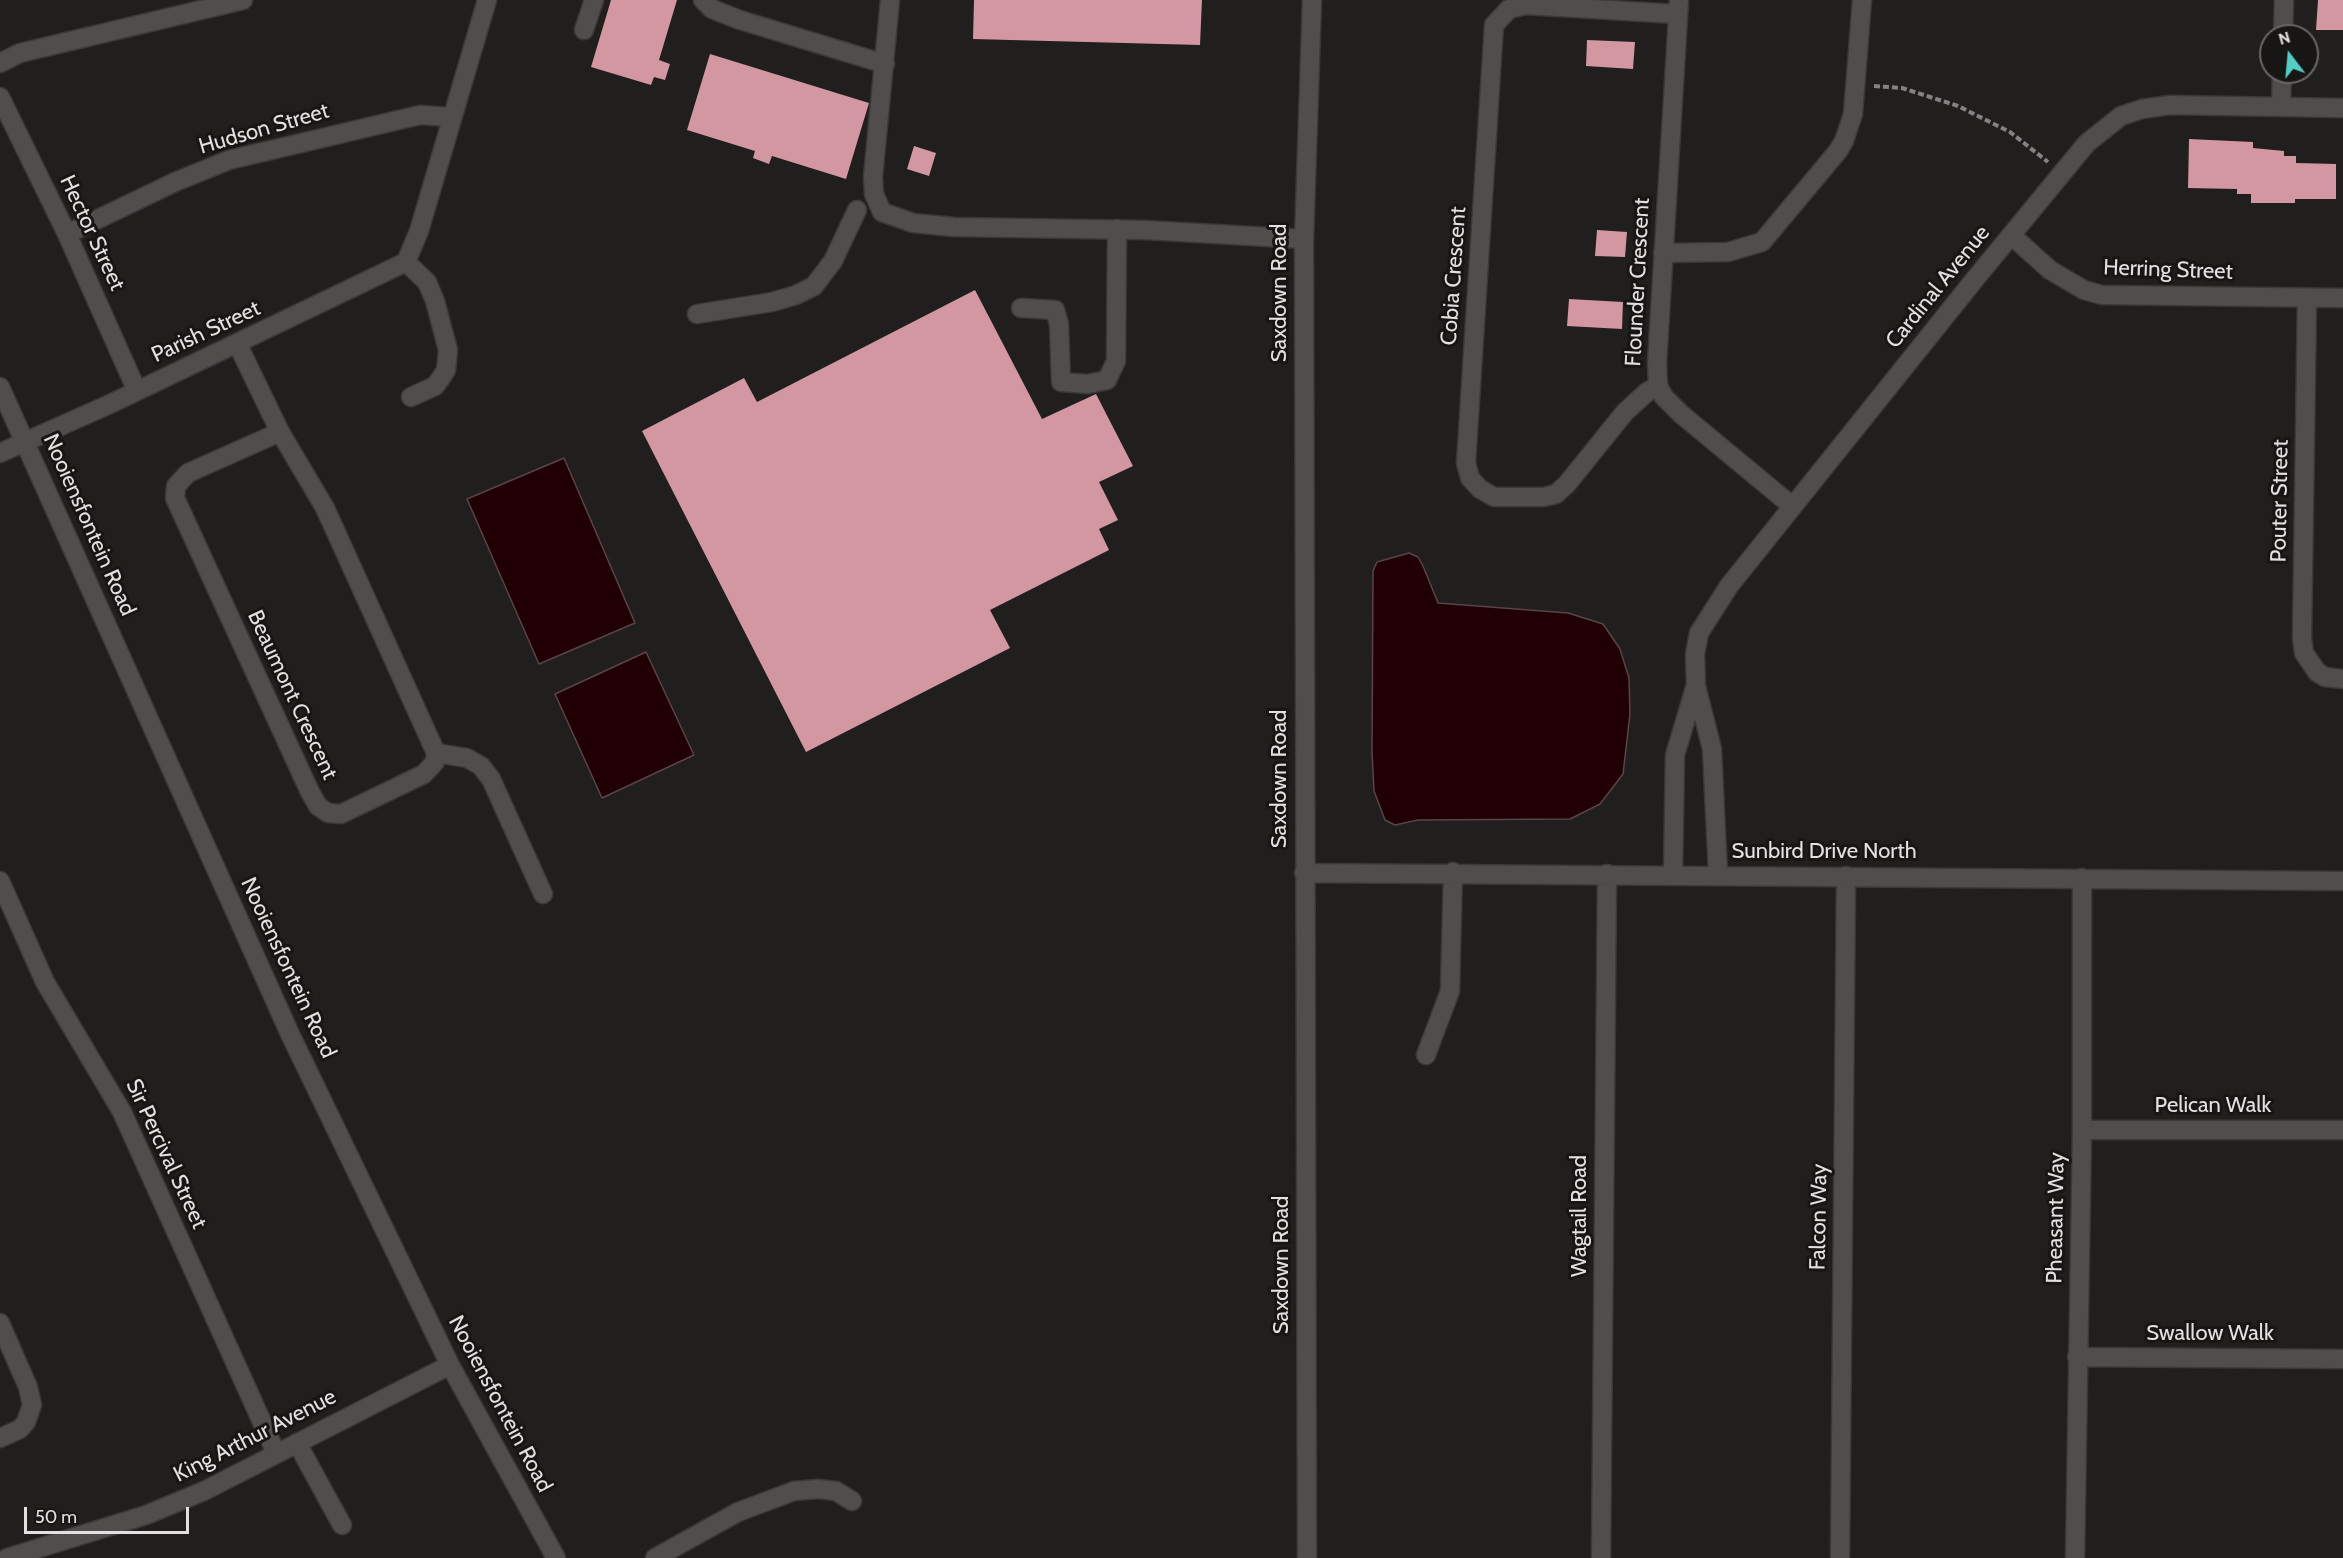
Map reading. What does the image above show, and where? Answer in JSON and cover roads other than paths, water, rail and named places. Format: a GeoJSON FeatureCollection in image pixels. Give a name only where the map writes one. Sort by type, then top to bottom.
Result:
{"type":"FeatureCollection","features":[{"type":"Feature","properties":{"kind":"street"},"geometry":{"type":"LineString","coordinates":[[0,63],[20,53],[243,0]]}},
{"type":"Feature","properties":{"kind":"street"},"geometry":{"type":"LineString","coordinates":[[411,397],[435,386],[446,370],[448,350],[435,301],[427,282],[406,262],[419,231],[450,117],[487,0]]}},
{"type":"Feature","properties":{"kind":"street"},"geometry":{"type":"LineString","coordinates":[[584,30],[594,0]]}},
{"type":"Feature","properties":{"kind":"street"},"geometry":{"type":"LineString","coordinates":[[703,0],[712,9],[740,20],[885,64]]}},
{"type":"Feature","properties":{"kind":"street"},"geometry":{"type":"LineString","coordinates":[[890,0],[873,177],[874,194],[882,212],[913,223],[954,227],[1117,229],[1304,239]]}},
{"type":"Feature","properties":{"kind":"street","name":"Saxdown Road"},"geometry":{"type":"LineString","coordinates":[[1307,1558],[1304,239],[1312,0]]}},
{"type":"Feature","properties":{"kind":"street"},"geometry":{"type":"LineString","coordinates":[[1663,253],[1728,252],[1762,242],[1844,141],[1853,114],[1862,0]]}},
{"type":"Feature","properties":{"kind":"street"},"geometry":{"type":"LineString","coordinates":[[2283,24],[2284,0]]}},
{"type":"Feature","properties":{"kind":"street","name":"Cobia Crescent"},"geometry":{"type":"LineString","coordinates":[[1658,386],[1647,392],[1625,412],[1567,484],[1556,494],[1544,497],[1494,497],[1480,489],[1470,478],[1466,463],[1494,25],[1509,9],[1525,5],[1678,7]]}},
{"type":"Feature","properties":{"kind":"street","name":"Flounder Crescent"},"geometry":{"type":"LineString","coordinates":[[1678,7],[1657,363],[1658,386],[1664,397],[1681,414],[1792,506]]}},
{"type":"Feature","properties":{"kind":"street"},"geometry":{"type":"LineString","coordinates":[[2281,107],[2282,84]]}},
{"type":"Feature","properties":{"kind":"street","name":"Hector Street"},"geometry":{"type":"LineString","coordinates":[[0,97],[67,234],[137,391]]}},
{"type":"Feature","properties":{"kind":"street","name":"Cardinal Avenue"},"geometry":{"type":"LineString","coordinates":[[1718,875],[1712,749],[1696,686],[1695,654],[1699,633],[1707,617],[1792,506],[2011,235],[2060,175],[2102,129],[2121,116],[2142,109],[2170,105],[2343,108]]}},
{"type":"Feature","properties":{"kind":"street","name":"Hudson Street"},"geometry":{"type":"LineString","coordinates":[[67,234],[175,182],[229,160],[420,115],[450,117]]}},
{"type":"Feature","properties":{"kind":"street"},"geometry":{"type":"LineString","coordinates":[[697,314],[772,302],[796,295],[814,286],[833,261],[856,210]]}},
{"type":"Feature","properties":{"kind":"street"},"geometry":{"type":"LineString","coordinates":[[1022,308],[1055,310],[1059,324],[1061,382],[1088,384],[1107,380],[1116,361],[1117,229]]}},
{"type":"Feature","properties":{"kind":"street","name":"Herring Street"},"geometry":{"type":"LineString","coordinates":[[2011,235],[2050,270],[2084,290],[2102,295],[2343,298]]}},
{"type":"Feature","properties":{"kind":"street","name":"Parish Street"},"geometry":{"type":"LineString","coordinates":[[25,442],[406,262]]}},
{"type":"Feature","properties":{"kind":"street","name":"Pouter Street"},"geometry":{"type":"LineString","coordinates":[[2307,298],[2302,638],[2304,652],[2317,672],[2325,677],[2343,679]]}},
{"type":"Feature","properties":{"kind":"street"},"geometry":{"type":"LineString","coordinates":[[237,343],[280,432],[325,508],[436,753],[467,758],[481,766],[491,779],[543,894]]}},
{"type":"Feature","properties":{"kind":"street","name":"Nooiensfontein Road"},"geometry":{"type":"LineString","coordinates":[[0,387],[290,1034],[450,1365],[556,1558]]}},
{"type":"Feature","properties":{"kind":"street","name":"Beaumont Crescent"},"geometry":{"type":"LineString","coordinates":[[280,432],[188,473],[176,486],[175,498],[310,792],[318,806],[328,813],[341,814],[424,774],[435,762],[436,753]]}},
{"type":"Feature","properties":{"kind":"street"},"geometry":{"type":"LineString","coordinates":[[0,453],[25,442]]}},
{"type":"Feature","properties":{"kind":"street","name":"Cardinal Avenue"},"geometry":{"type":"LineString","coordinates":[[1673,874],[1675,755],[1696,686]]}},
{"type":"Feature","properties":{"kind":"street"},"geometry":{"type":"LineString","coordinates":[[1426,1055],[1450,992],[1453,959],[1453,872]]}},
{"type":"Feature","properties":{"kind":"street","name":"Sunbird Drive North"},"geometry":{"type":"LineString","coordinates":[[1304,873],[1453,872],[2343,881]]}},
{"type":"Feature","properties":{"kind":"street","name":"Wagtail Road"},"geometry":{"type":"LineString","coordinates":[[1601,1558],[1606,874]]}},
{"type":"Feature","properties":{"kind":"street","name":"Falcon Way"},"geometry":{"type":"LineString","coordinates":[[1840,1558],[1846,876]]}},
{"type":"Feature","properties":{"kind":"street","name":"Pheasant Way"},"geometry":{"type":"LineString","coordinates":[[2075,1558],[2082,1130],[2082,878]]}},
{"type":"Feature","properties":{"kind":"street","name":"Sir Percival Street"},"geometry":{"type":"LineString","coordinates":[[0,881],[45,982],[122,1112],[276,1454]]}},
{"type":"Feature","properties":{"kind":"street","name":"Pelican Walk"},"geometry":{"type":"LineString","coordinates":[[2082,1130],[2343,1130]]}},
{"type":"Feature","properties":{"kind":"street"},"geometry":{"type":"LineString","coordinates":[[0,1323],[28,1386],[32,1405],[20,1429],[0,1438]]}},
{"type":"Feature","properties":{"kind":"street","name":"Swallow Walk"},"geometry":{"type":"LineString","coordinates":[[2077,1357],[2343,1359]]}},
{"type":"Feature","properties":{"kind":"street","name":"King Arthur Avenue"},"geometry":{"type":"LineString","coordinates":[[7,1558],[45,1552],[204,1491],[450,1365]]}},
{"type":"Feature","properties":{"kind":"street"},"geometry":{"type":"LineString","coordinates":[[297,1443],[342,1525]]}},
{"type":"Feature","properties":{"kind":"street"},"geometry":{"type":"LineString","coordinates":[[655,1558],[738,1512],[794,1491],[818,1489],[836,1491],[852,1501]]}}]}
